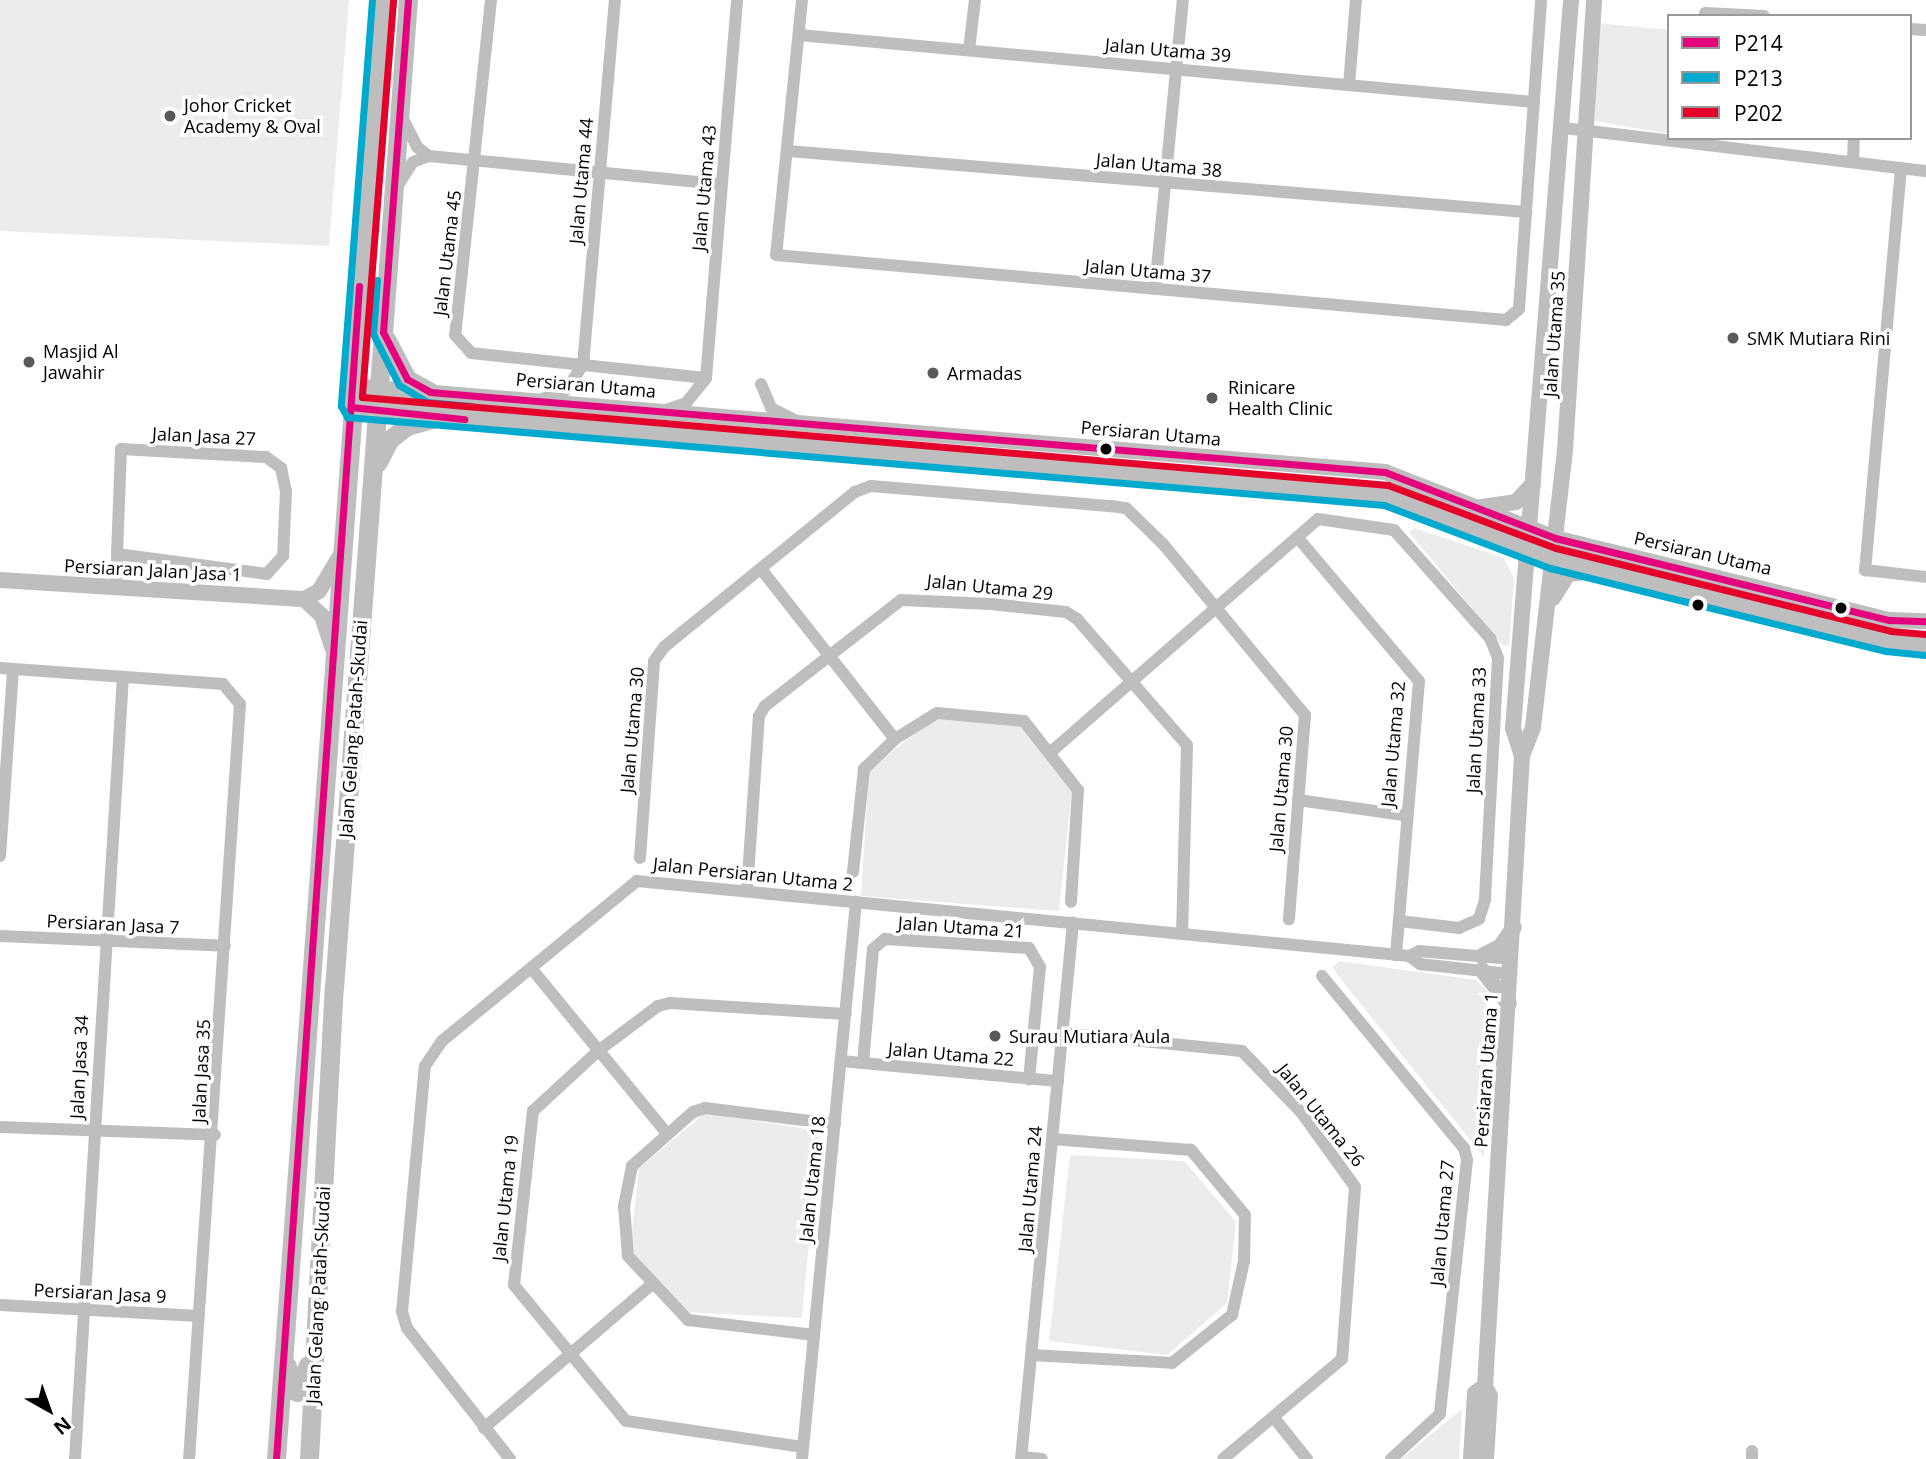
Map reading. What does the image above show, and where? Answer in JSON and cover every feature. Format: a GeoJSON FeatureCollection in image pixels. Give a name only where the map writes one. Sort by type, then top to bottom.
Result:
{"type":"FeatureCollection","features":[{"type":"Feature","properties":{"kind":"main road","name":"Jalan Gelang Patah-Skudai"},"geometry":{"type":"LineString","coordinates":[[276,1459],[342,552],[351,386],[383,0]]}},
{"type":"Feature","properties":{"kind":"main road","name":"Jalan Gelang Patah-Skudai"},"geometry":{"type":"LineString","coordinates":[[309,1459],[334,988],[408,0]]}},
{"type":"Feature","properties":{"kind":"main road"},"geometry":{"type":"LineString","coordinates":[[383,332],[407,379],[430,392]]}},
{"type":"Feature","properties":{"kind":"main road"},"geometry":{"type":"LineString","coordinates":[[372,478],[389,440],[407,426],[438,417]]}},
{"type":"Feature","properties":{"kind":"main road"},"geometry":{"type":"LineString","coordinates":[[284,1331],[287,1377],[296,1392],[317,1330]]}},
{"type":"Feature","properties":{"kind":"street","name":"Jalan Utama 45"},"geometry":{"type":"LineString","coordinates":[[491,0],[476,160],[455,335],[471,353],[706,378]]}},
{"type":"Feature","properties":{"kind":"street","name":"Jalan Utama 44"},"geometry":{"type":"LineString","coordinates":[[583,365],[615,0]]}},
{"type":"Feature","properties":{"kind":"street","name":"Jalan Utama 43"},"geometry":{"type":"LineString","coordinates":[[706,378],[737,0]]}},
{"type":"Feature","properties":{"kind":"street"},"geometry":{"type":"LineString","coordinates":[[788,152],[802,0]]}},
{"type":"Feature","properties":{"kind":"street"},"geometry":{"type":"LineString","coordinates":[[970,50],[975,0]]}},
{"type":"Feature","properties":{"kind":"street"},"geometry":{"type":"LineString","coordinates":[[1155,289],[1183,0]]}},
{"type":"Feature","properties":{"kind":"street"},"geometry":{"type":"LineString","coordinates":[[1349,85],[1356,0]]}},
{"type":"Feature","properties":{"kind":"street"},"geometry":{"type":"LineString","coordinates":[[1526,212],[1541,0]]}},
{"type":"Feature","properties":{"kind":"street","name":"Jalan Utama 35"},"geometry":{"type":"LineString","coordinates":[[1529,529],[1563,128],[1571,0]]}},
{"type":"Feature","properties":{"kind":"street","name":"Jalan Utama 35"},"geometry":{"type":"LineString","coordinates":[[1555,538],[1587,131],[1594,0]]}},
{"type":"Feature","properties":{"kind":"street"},"geometry":{"type":"LineString","coordinates":[[1705,13],[1731,14]]}},
{"type":"Feature","properties":{"kind":"street","name":"Jalan Utama 39"},"geometry":{"type":"LineString","coordinates":[[799,35],[1534,102]]}},
{"type":"Feature","properties":{"kind":"street"},"geometry":{"type":"LineString","coordinates":[[400,113],[416,147],[429,156]]}},
{"type":"Feature","properties":{"kind":"street"},"geometry":{"type":"LineString","coordinates":[[1563,128],[1667,137]]}},
{"type":"Feature","properties":{"kind":"street"},"geometry":{"type":"LineString","coordinates":[[1706,140],[1745,143],[1853,162],[1926,171]]}},
{"type":"Feature","properties":{"kind":"street"},"geometry":{"type":"LineString","coordinates":[[1853,162],[1854,140]]}},
{"type":"Feature","properties":{"kind":"street","name":"Jalan Utama 38"},"geometry":{"type":"LineString","coordinates":[[788,152],[1526,212]]}},
{"type":"Feature","properties":{"kind":"street","name":"Jalan Utama 37"},"geometry":{"type":"LineString","coordinates":[[788,152],[776,255],[1506,320],[1516,316],[1526,212]]}},
{"type":"Feature","properties":{"kind":"street"},"geometry":{"type":"LineString","coordinates":[[394,195],[413,162],[429,156],[722,184]]}},
{"type":"Feature","properties":{"kind":"street"},"geometry":{"type":"LineString","coordinates":[[1901,168],[1865,570],[1926,577]]}},
{"type":"Feature","properties":{"kind":"street"},"geometry":{"type":"LineString","coordinates":[[534,401],[566,390],[583,365]]}},
{"type":"Feature","properties":{"kind":"street"},"geometry":{"type":"LineString","coordinates":[[660,411],[686,404],[706,378]]}},
{"type":"Feature","properties":{"kind":"street"},"geometry":{"type":"LineString","coordinates":[[761,384],[771,408],[800,422]]}},
{"type":"Feature","properties":{"kind":"street","name":"Persiaran Utama"},"geometry":{"type":"LineString","coordinates":[[351,386],[1385,472],[1555,538],[1890,620],[1926,621]]}},
{"type":"Feature","properties":{"kind":"street"},"geometry":{"type":"LineString","coordinates":[[351,407],[438,417],[1386,495],[1553,558],[1616,571],[1889,641],[1926,645]]}},
{"type":"Feature","properties":{"kind":"street","name":"Jalan Jasa 27"},"geometry":{"type":"LineString","coordinates":[[121,449],[266,457],[281,468],[286,491],[283,556],[267,574],[117,554],[121,449]]}},
{"type":"Feature","properties":{"kind":"street"},"geometry":{"type":"LineString","coordinates":[[1476,506],[1516,502],[1533,484]]}},
{"type":"Feature","properties":{"kind":"street","name":"Jalan Utama 30"},"geometry":{"type":"LineString","coordinates":[[640,858],[654,661],[664,647],[855,492],[872,486],[1111,506],[1126,508],[1144,524],[1305,715],[1289,919]]}},
{"type":"Feature","properties":{"kind":"street","name":"Jalan Utama 33"},"geometry":{"type":"LineString","coordinates":[[1298,538],[1318,519],[1370,525],[1404,537],[1496,648],[1485,900],[1479,919],[1459,928],[1399,921]]}},
{"type":"Feature","properties":{"kind":"street","name":"Persiaran Utama 1"},"geometry":{"type":"LineString","coordinates":[[1522,756],[1513,728],[1529,529]]}},
{"type":"Feature","properties":{"kind":"street"},"geometry":{"type":"LineString","coordinates":[[1052,751],[1298,538]]}},
{"type":"Feature","properties":{"kind":"street","name":"Jalan Utama 32"},"geometry":{"type":"LineString","coordinates":[[1298,538],[1416,673],[1399,921],[1402,956]]}},
{"type":"Feature","properties":{"kind":"street","name":"Persiaran Utama 1"},"geometry":{"type":"LineString","coordinates":[[1486,1459],[1490,1396],[1485,1386],[1512,967],[1522,756],[1533,727],[1555,538]]}},
{"type":"Feature","properties":{"kind":"street"},"geometry":{"type":"LineString","coordinates":[[334,654],[321,616],[304,599],[319,591],[342,552]]}},
{"type":"Feature","properties":{"kind":"street"},"geometry":{"type":"LineString","coordinates":[[116,587],[117,554]]}},
{"type":"Feature","properties":{"kind":"street"},"geometry":{"type":"LineString","coordinates":[[761,569],[895,739]]}},
{"type":"Feature","properties":{"kind":"street"},"geometry":{"type":"LineString","coordinates":[[1542,648],[1561,579],[1576,572],[1616,571]]}},
{"type":"Feature","properties":{"kind":"street","name":"Persiaran Jalan Jasa 1"},"geometry":{"type":"LineString","coordinates":[[0,580],[304,599]]}},
{"type":"Feature","properties":{"kind":"street","name":"Jalan Utama 29"},"geometry":{"type":"LineString","coordinates":[[747,891],[759,716],[829,655],[901,600],[917,597],[1066,612],[1134,680],[1187,745],[1182,934]]}},
{"type":"Feature","properties":{"kind":"street"},"geometry":{"type":"LineString","coordinates":[[0,856],[6,669],[123,677]]}},
{"type":"Feature","properties":{"kind":"street","name":"Jalan Jasa 35"},"geometry":{"type":"LineString","coordinates":[[123,677],[229,688],[240,704],[215,1135],[189,1459]]}},
{"type":"Feature","properties":{"kind":"street","name":"Jalan Jasa 34"},"geometry":{"type":"LineString","coordinates":[[75,1459],[103,942],[123,677]]}},
{"type":"Feature","properties":{"kind":"street"},"geometry":{"type":"LineString","coordinates":[[853,872],[864,769],[895,739],[937,713],[1024,721],[1052,751],[1078,790],[1071,902]]}},
{"type":"Feature","properties":{"kind":"street"},"geometry":{"type":"LineString","coordinates":[[1298,800],[1405,815]]}},
{"type":"Feature","properties":{"kind":"street","name":"Jalan Persiaran Utama 2"},"geometry":{"type":"LineString","coordinates":[[510,1459],[407,1328],[402,1312],[424,1080],[429,1054],[637,881],[1402,956],[1420,964],[1482,963],[1512,967]]}},
{"type":"Feature","properties":{"kind":"street","name":"Jalan Utama 18"},"geometry":{"type":"LineString","coordinates":[[803,1453],[856,902]]}},
{"type":"Feature","properties":{"kind":"street","name":"Jalan Utama 24"},"geometry":{"type":"LineString","coordinates":[[1022,1458],[1073,923]]}},
{"type":"Feature","properties":{"kind":"street"},"geometry":{"type":"LineString","coordinates":[[1509,1004],[1482,963],[1514,928]]}},
{"type":"Feature","properties":{"kind":"street","name":"Persiaran Jasa 7"},"geometry":{"type":"LineString","coordinates":[[0,936],[225,946]]}},
{"type":"Feature","properties":{"kind":"street","name":"Jalan Utama 21"},"geometry":{"type":"LineString","coordinates":[[863,1063],[873,949],[885,939],[1029,948],[1040,967],[1029,1079]]}},
{"type":"Feature","properties":{"kind":"street"},"geometry":{"type":"LineString","coordinates":[[531,968],[665,1131]]}},
{"type":"Feature","properties":{"kind":"street","name":"Jalan Utama 27"},"geometry":{"type":"LineString","coordinates":[[1322,976],[1464,1149],[1467,1160],[1440,1414],[1391,1459]]}},
{"type":"Feature","properties":{"kind":"street","name":"Jalan Utama 19"},"geometry":{"type":"LineString","coordinates":[[803,1453],[636,1425],[569,1357],[514,1285],[533,1111],[598,1051],[658,1006],[670,1003],[845,1014]]}},
{"type":"Feature","properties":{"kind":"street","name":"Jalan Utama 26"},"geometry":{"type":"LineString","coordinates":[[1062,1033],[1242,1051],[1301,1112],[1353,1181],[1342,1359],[1275,1419],[1223,1459]]}},
{"type":"Feature","properties":{"kind":"street","name":"Jalan Utama 22"},"geometry":{"type":"LineString","coordinates":[[841,1061],[1058,1081]]}},
{"type":"Feature","properties":{"kind":"street"},"geometry":{"type":"LineString","coordinates":[[814,1335],[688,1320],[651,1285],[628,1256],[624,1206],[632,1166],[665,1131],[705,1108],[835,1124]]}},
{"type":"Feature","properties":{"kind":"street"},"geometry":{"type":"LineString","coordinates":[[0,1127],[215,1135]]}},
{"type":"Feature","properties":{"kind":"street"},"geometry":{"type":"LineString","coordinates":[[1031,1354],[1172,1363],[1232,1315],[1244,1261],[1245,1215],[1191,1150],[1052,1139]]}},
{"type":"Feature","properties":{"kind":"street"},"geometry":{"type":"LineString","coordinates":[[484,1428],[651,1285]]}},
{"type":"Feature","properties":{"kind":"street","name":"Persiaran Jasa 9"},"geometry":{"type":"LineString","coordinates":[[0,1305],[199,1316]]}},
{"type":"Feature","properties":{"kind":"street","name":"Persiaran Utama 1"},"geometry":{"type":"LineString","coordinates":[[1471,1459],[1475,1393],[1485,1386]]}},
{"type":"Feature","properties":{"kind":"street"},"geometry":{"type":"LineString","coordinates":[[1275,1419],[1307,1459]]}},
{"type":"Feature","properties":{"kind":"street"},"geometry":{"type":"LineString","coordinates":[[1022,1458],[1042,1459]]}},
{"type":"Feature","properties":{"kind":"shaded area","name":"Johor Cricket Academy & Oval"},"geometry":{"type":"Polygon","coordinates":[[[0,0],[349,0],[329,246],[0,231],[0,0]]]}},
{"type":"Feature","properties":{"kind":"shaded area"},"geometry":{"type":"Polygon","coordinates":[[[1598,23],[1667,30],[1667,134],[1595,121],[1598,23]]]}},
{"type":"Feature","properties":{"kind":"shaded area"},"geometry":{"type":"Polygon","coordinates":[[[1414,528],[1504,558],[1514,579],[1509,646],[1503,646],[1409,532],[1414,528]]]}},
{"type":"Feature","properties":{"kind":"shaded area"},"geometry":{"type":"Polygon","coordinates":[[[933,719],[1023,726],[1072,789],[1059,911],[861,896],[869,770],[933,719]]]}},
{"type":"Feature","properties":{"kind":"shaded area"},"geometry":{"type":"Polygon","coordinates":[[[1339,961],[1476,980],[1488,992],[1484,1157],[1336,973],[1333,967],[1339,961]]]}},
{"type":"Feature","properties":{"kind":"shaded area"},"geometry":{"type":"Polygon","coordinates":[[[705,1113],[819,1131],[802,1318],[685,1312],[630,1250],[639,1168],[705,1113]]]}},
{"type":"Feature","properties":{"kind":"shaded area"},"geometry":{"type":"Polygon","coordinates":[[[1070,1155],[1184,1161],[1236,1222],[1227,1303],[1167,1355],[1049,1341],[1070,1155]]]}},
{"type":"Feature","properties":{"kind":"shaded area"},"geometry":{"type":"Polygon","coordinates":[[[1462,1409],[1459,1459],[1401,1459],[1462,1409]]]}},
{"type":"Feature","properties":{"kind":"transit line","name":"P213"},"geometry":{"type":"LineString","coordinates":[[372,0],[341,406],[347,417],[1384,505],[1550,568],[1886,651],[1925,655]]}},
{"type":"Feature","properties":{"kind":"transit line","name":"P214"},"geometry":{"type":"LineString","coordinates":[[408,0],[383,332],[407,379],[430,392],[1385,472],[1555,538],[1890,620],[1926,621]]}},
{"type":"Feature","properties":{"kind":"transit line","name":"P202"},"geometry":{"type":"LineString","coordinates":[[393,1],[362,397],[1388,485],[1556,548],[1891,631],[1926,634]]}},
{"type":"Feature","properties":{"kind":"transit line","name":"P213"},"geometry":{"type":"LineString","coordinates":[[377,280],[373,334],[399,385],[427,402],[471,406]]}},
{"type":"Feature","properties":{"kind":"transit line","name":"P214"},"geometry":{"type":"LineString","coordinates":[[276,1459],[359,286]]}},
{"type":"Feature","properties":{"kind":"transit line","name":"P214"},"geometry":{"type":"LineString","coordinates":[[351,407],[464,419]]}},
{"type":"Feature","properties":{"kind":"place","name":"Johor Cricket Academy & Oval"},"geometry":{"type":"Point","coordinates":[170,116]}},
{"type":"Feature","properties":{"kind":"place","name":"SMK Mutiara Rini"},"geometry":{"type":"Point","coordinates":[1733,338]}},
{"type":"Feature","properties":{"kind":"place","name":"Masjid Al Jawahir"},"geometry":{"type":"Point","coordinates":[29,362]}},
{"type":"Feature","properties":{"kind":"place","name":"Armadas"},"geometry":{"type":"Point","coordinates":[933,373]}},
{"type":"Feature","properties":{"kind":"place","name":"Rinicare Health Clinic"},"geometry":{"type":"Point","coordinates":[1212,398]}},
{"type":"Feature","properties":{"kind":"place","name":"Surau Mutiara Aula"},"geometry":{"type":"Point","coordinates":[995,1036]}}]}
